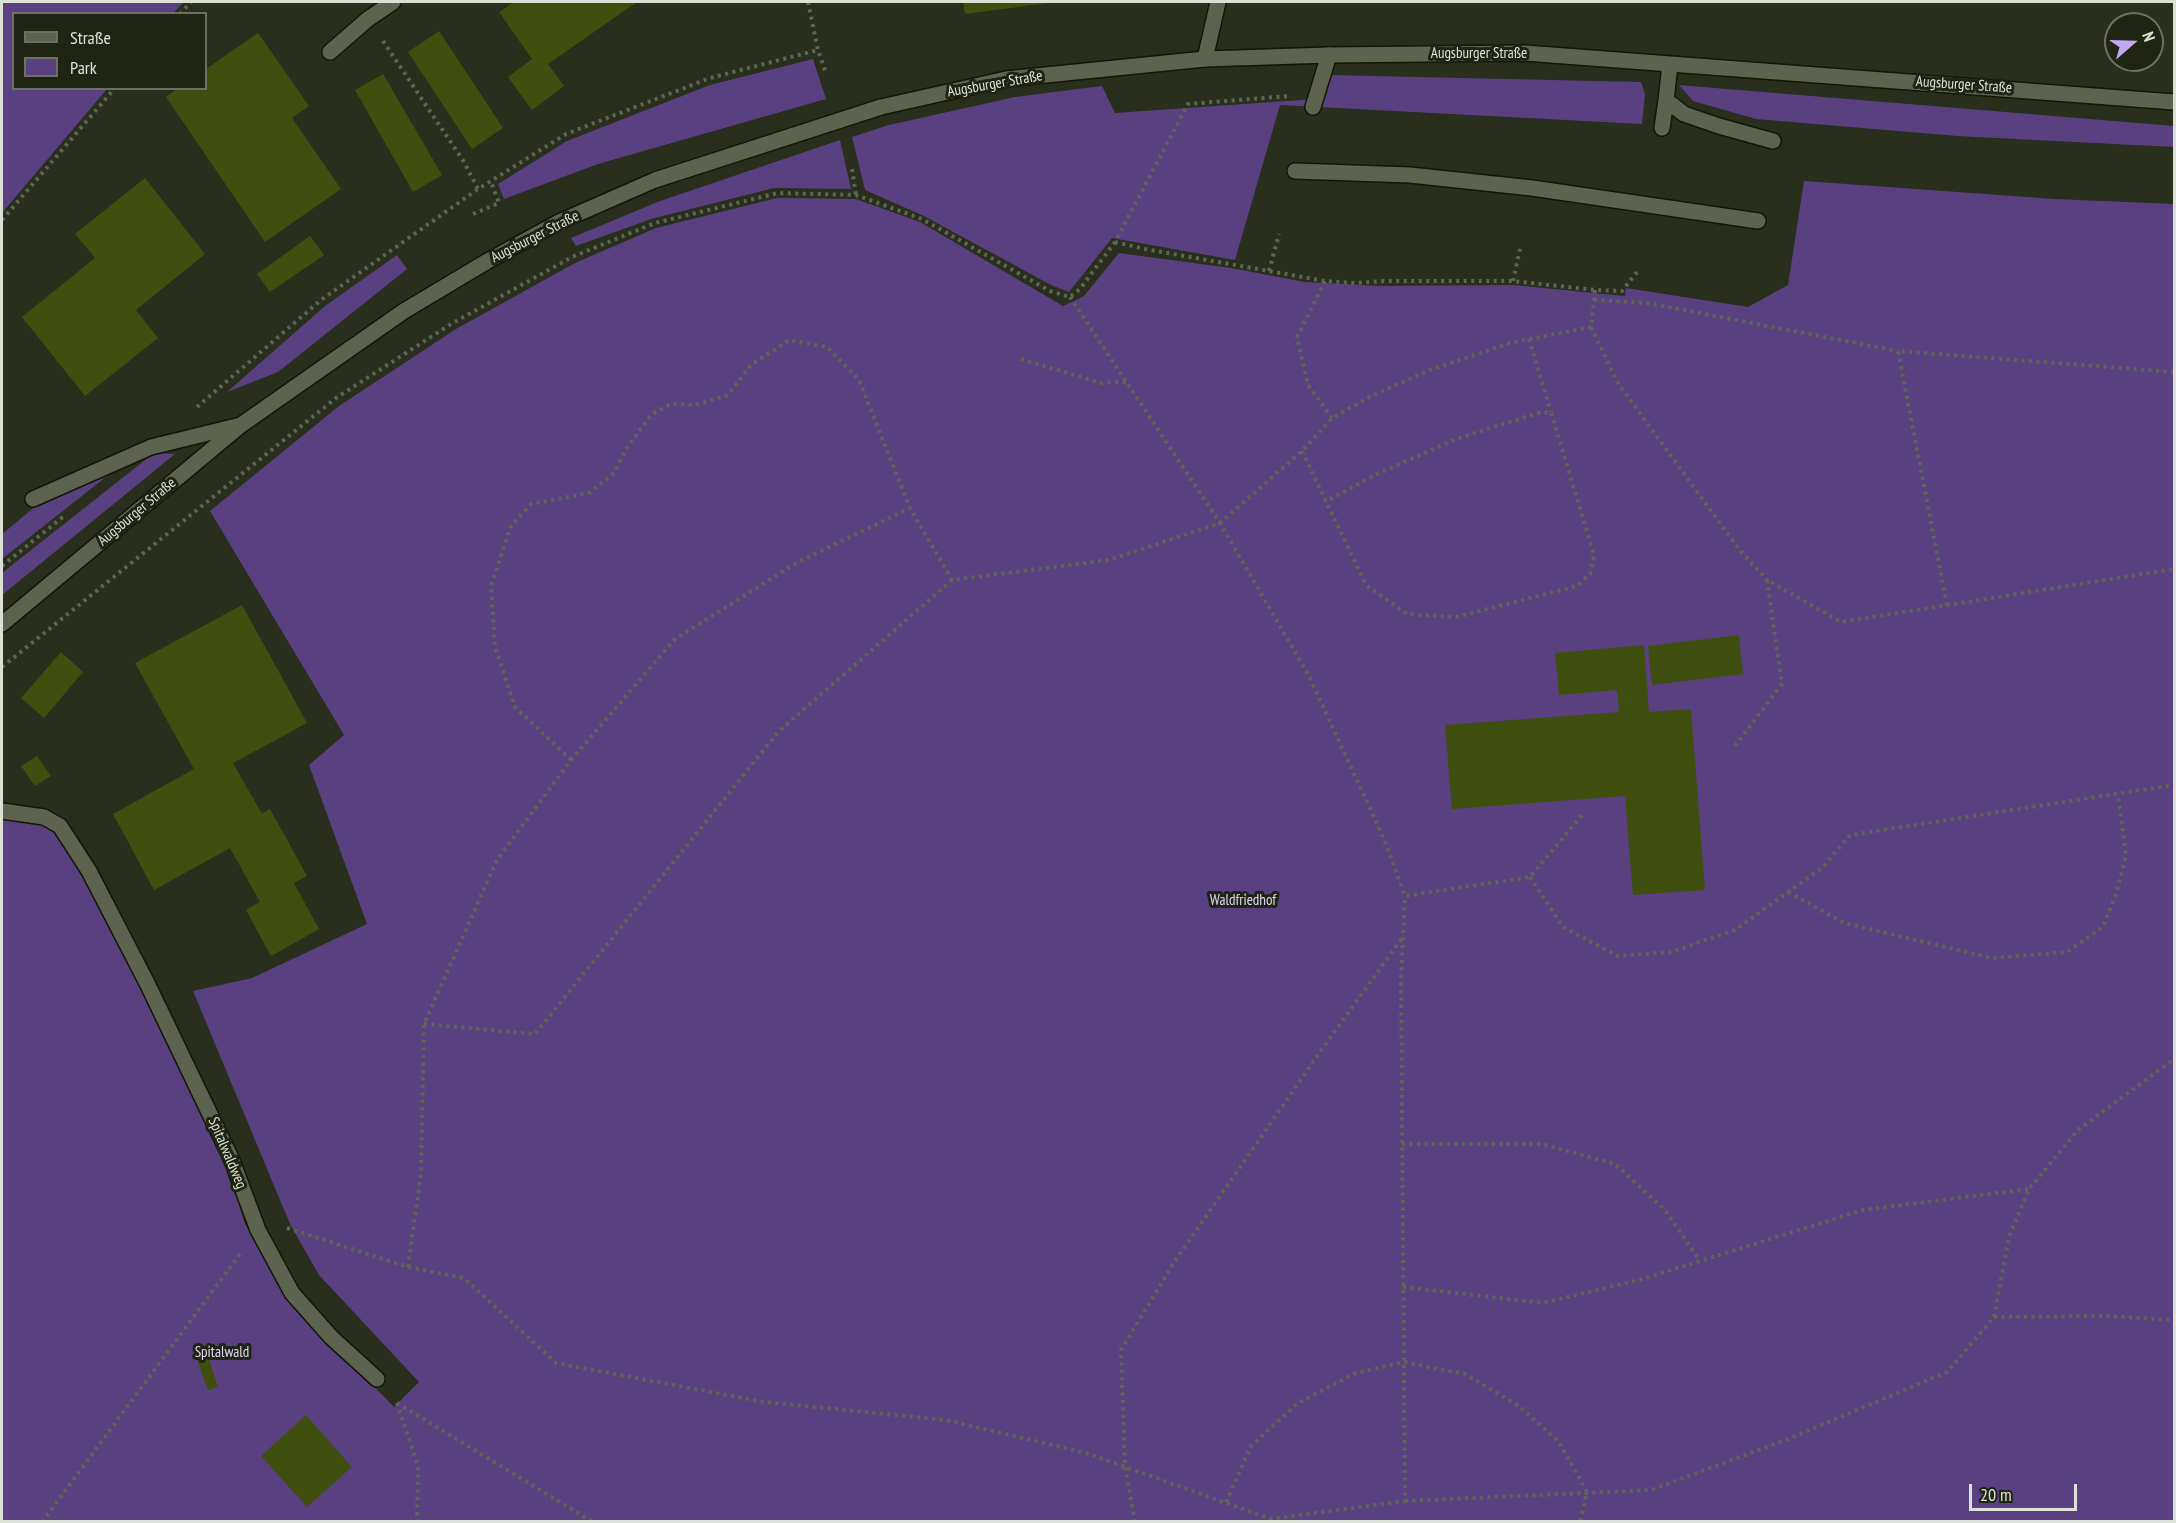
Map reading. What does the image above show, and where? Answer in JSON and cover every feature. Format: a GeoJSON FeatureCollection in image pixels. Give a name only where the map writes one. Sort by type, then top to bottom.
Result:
{"type":"FeatureCollection","features":[{"type":"Feature","properties":{"kind":"main road"},"geometry":{"type":"LineString","coordinates":[[330,52],[368,19],[393,2]]}},
{"type":"Feature","properties":{"kind":"main road"},"geometry":{"type":"LineString","coordinates":[[1205,60],[1218,2]]}},
{"type":"Feature","properties":{"kind":"main road","name":"Augsburger Straße"},"geometry":{"type":"LineString","coordinates":[[2,624],[241,425],[404,311],[486,262],[559,222],[656,180],[870,110],[1006,79],[1205,60],[1329,54],[1525,53],[2175,102]]}},
{"type":"Feature","properties":{"kind":"main road"},"geometry":{"type":"LineString","coordinates":[[1315,100],[1329,54]]}},
{"type":"Feature","properties":{"kind":"main road"},"geometry":{"type":"LineString","coordinates":[[1662,128],[1670,65]]}},
{"type":"Feature","properties":{"kind":"main road"},"geometry":{"type":"LineString","coordinates":[[1666,100],[1684,114],[1773,141]]}},
{"type":"Feature","properties":{"kind":"main road"},"geometry":{"type":"LineString","coordinates":[[1295,171],[1410,175],[1532,188],[1758,221]]}},
{"type":"Feature","properties":{"kind":"main road"},"geometry":{"type":"LineString","coordinates":[[33,500],[152,447],[241,425]]}},
{"type":"Feature","properties":{"kind":"main road","name":"Spitalwaldweg"},"geometry":{"type":"LineString","coordinates":[[2,811],[44,817],[60,826],[89,871],[147,983],[231,1158],[258,1230],[292,1293],[331,1337],[376,1379]]}},
{"type":"Feature","properties":{"kind":"path"},"geometry":{"type":"LineString","coordinates":[[808,2],[818,50],[826,73]]}},
{"type":"Feature","properties":{"kind":"path"},"geometry":{"type":"LineString","coordinates":[[368,19],[464,162],[478,189]]}},
{"type":"Feature","properties":{"kind":"path"},"geometry":{"type":"LineString","coordinates":[[196,408],[321,300],[478,189],[566,134],[710,78],[818,50]]}},
{"type":"Feature","properties":{"kind":"path"},"geometry":{"type":"LineString","coordinates":[[2,220],[113,90]]}},
{"type":"Feature","properties":{"kind":"path"},"geometry":{"type":"LineString","coordinates":[[1070,297],[1080,289],[1116,242],[1188,104],[1315,100]]}},
{"type":"Feature","properties":{"kind":"path"},"geometry":{"type":"LineString","coordinates":[[852,169],[856,195]]}},
{"type":"Feature","properties":{"kind":"path"},"geometry":{"type":"LineString","coordinates":[[473,214],[499,203],[491,182]]}},
{"type":"Feature","properties":{"kind":"path"},"geometry":{"type":"LineString","coordinates":[[2,667],[336,398],[451,324],[572,256],[656,223],[778,193],[856,195],[922,219],[1050,291],[1070,297],[1220,523],[1309,676],[1384,839],[1405,896],[1402,1144],[1405,1501]]}},
{"type":"Feature","properties":{"kind":"path"},"geometry":{"type":"LineString","coordinates":[[1269,271],[1279,234]]}},
{"type":"Feature","properties":{"kind":"path"},"geometry":{"type":"LineString","coordinates":[[1116,242],[1325,281],[1356,283],[1383,278],[1513,281],[1622,291],[1637,272]]}},
{"type":"Feature","properties":{"kind":"path"},"geometry":{"type":"LineString","coordinates":[[1513,281],[1520,249]]}},
{"type":"Feature","properties":{"kind":"path"},"geometry":{"type":"LineString","coordinates":[[1325,281],[1297,337],[1308,385],[1332,418]]}},
{"type":"Feature","properties":{"kind":"path"},"geometry":{"type":"LineString","coordinates":[[1595,290],[1591,327],[1618,383],[1738,548],[1767,580],[1840,622],[2175,569]]}},
{"type":"Feature","properties":{"kind":"path"},"geometry":{"type":"LineString","coordinates":[[1594,300],[1647,303],[1898,351],[2175,372]]}},
{"type":"Feature","properties":{"kind":"path"},"geometry":{"type":"LineString","coordinates":[[424,1024],[535,1034],[779,731],[952,580],[1109,560],[1220,523],[1302,451],[1332,418],[1373,396],[1430,370],[1510,343],[1591,327]]}},
{"type":"Feature","properties":{"kind":"path"},"geometry":{"type":"LineString","coordinates":[[1302,451],[1366,585],[1407,614],[1456,617],[1577,586],[1590,574],[1594,555],[1529,339]]}},
{"type":"Feature","properties":{"kind":"path"},"geometry":{"type":"LineString","coordinates":[[571,760],[515,707],[495,647],[491,586],[511,526],[531,504],[589,493],[614,473],[628,446],[652,414],[671,404],[695,405],[728,395],[751,364],[789,340],[827,347],[859,380],[910,508],[952,580]]}},
{"type":"Feature","properties":{"kind":"path"},"geometry":{"type":"LineString","coordinates":[[1898,351],[1947,605]]}},
{"type":"Feature","properties":{"kind":"path"},"geometry":{"type":"LineString","coordinates":[[1021,359],[1101,383],[1126,382]]}},
{"type":"Feature","properties":{"kind":"path"},"geometry":{"type":"LineString","coordinates":[[1325,502],[1377,474],[1456,439],[1538,412],[1551,412]]}},
{"type":"Feature","properties":{"kind":"path"},"geometry":{"type":"LineString","coordinates":[[408,1267],[421,1173],[424,1024],[497,860],[571,760],[675,639],[798,562],[910,508]]}},
{"type":"Feature","properties":{"kind":"path"},"geometry":{"type":"LineString","coordinates":[[2,566],[67,514]]}},
{"type":"Feature","properties":{"kind":"path"},"geometry":{"type":"LineString","coordinates":[[1735,746],[1782,684],[1767,580]]}},
{"type":"Feature","properties":{"kind":"path"},"geometry":{"type":"LineString","coordinates":[[1530,877],[1563,927],[1618,956],[1671,952],[1734,930],[1823,867],[1850,836],[2175,785]]}},
{"type":"Feature","properties":{"kind":"path"},"geometry":{"type":"LineString","coordinates":[[1788,892],[1844,923],[1992,958],[2067,952],[2103,927],[2116,894],[2126,856],[2118,794]]}},
{"type":"Feature","properties":{"kind":"path"},"geometry":{"type":"LineString","coordinates":[[1405,896],[1530,877],[1582,815]]}},
{"type":"Feature","properties":{"kind":"path"},"geometry":{"type":"LineString","coordinates":[[1135,1521],[1125,1466],[1121,1350],[1175,1261],[1320,1052],[1403,938]]}},
{"type":"Feature","properties":{"kind":"path"},"geometry":{"type":"LineString","coordinates":[[42,1521],[258,1230],[289,1228],[408,1267],[464,1278],[556,1363],[764,1402],[946,1420],[1086,1453],[1271,1519],[1405,1501],[1651,1490],[1788,1438],[1947,1372],[1994,1317],[2009,1237],[2029,1189],[2078,1130],[2175,1059]]}},
{"type":"Feature","properties":{"kind":"path"},"geometry":{"type":"LineString","coordinates":[[1402,1144],[1542,1144],[1615,1164],[1665,1210],[1700,1261]]}},
{"type":"Feature","properties":{"kind":"path"},"geometry":{"type":"LineString","coordinates":[[1403,1287],[1543,1303],[1640,1280],[1863,1209],[2029,1189]]}},
{"type":"Feature","properties":{"kind":"path"},"geometry":{"type":"LineString","coordinates":[[1994,1317],[2107,1316],[2175,1320]]}},
{"type":"Feature","properties":{"kind":"path"},"geometry":{"type":"LineString","coordinates":[[1226,1502],[1251,1446],[1298,1404],[1356,1373],[1404,1362],[1465,1374],[1519,1406],[1559,1442],[1587,1492],[1580,1521]]}},
{"type":"Feature","properties":{"kind":"path"},"geometry":{"type":"LineString","coordinates":[[376,1379],[397,1403],[593,1521]]}},
{"type":"Feature","properties":{"kind":"path"},"geometry":{"type":"LineString","coordinates":[[397,1403],[418,1466],[417,1521]]}},
{"type":"Feature","properties":{"kind":"green space"},"geometry":{"type":"Polygon","coordinates":[[[2,2],[184,2],[174,12],[12,12],[12,90],[106,90],[2,213],[2,2]]]}},
{"type":"Feature","properties":{"kind":"green space"},"geometry":{"type":"Polygon","coordinates":[[[813,59],[826,99],[598,164],[504,199],[498,184],[567,141],[710,85],[813,59]]]}},
{"type":"Feature","properties":{"kind":"green space"},"geometry":{"type":"Polygon","coordinates":[[[1329,75],[1641,82],[1645,94],[1642,124],[1280,105],[1235,260],[1112,238],[1069,292],[1051,285],[924,216],[865,190],[852,137],[889,125],[1015,97],[1102,86],[1115,113],[1316,99],[1329,75]]]}},
{"type":"Feature","properties":{"kind":"green space"},"geometry":{"type":"Polygon","coordinates":[[[1679,85],[2174,126],[2174,147],[1957,136],[1756,119],[1693,101],[1679,85]]]}},
{"type":"Feature","properties":{"kind":"green space"},"geometry":{"type":"Polygon","coordinates":[[[840,140],[851,189],[774,188],[651,219],[576,246],[571,238],[660,201],[840,140]]]}},
{"type":"Feature","properties":{"kind":"green space","name":"Waldfriedhof"},"geometry":{"type":"Polygon","coordinates":[[[1804,181],[2055,199],[2174,204],[2174,1521],[2,1522],[2,819],[43,825],[56,832],[82,872],[225,1159],[245,1224],[288,1297],[394,1407],[419,1382],[319,1275],[290,1224],[193,991],[252,978],[367,924],[309,765],[344,735],[210,511],[339,406],[456,329],[575,263],[656,228],[777,198],[856,199],[920,222],[1063,306],[1084,296],[1119,253],[1231,268],[1305,282],[1381,286],[1513,285],[1625,296],[1626,288],[1748,307],[1788,285],[1804,181]]]}},
{"type":"Feature","properties":{"kind":"green space"},"geometry":{"type":"Polygon","coordinates":[[[397,255],[407,269],[278,372],[227,392],[325,306],[397,255]]]}},
{"type":"Feature","properties":{"kind":"green space"},"geometry":{"type":"Polygon","coordinates":[[[154,453],[175,454],[2,595],[2,573],[154,453]]]}},
{"type":"Feature","properties":{"kind":"green space"},"geometry":{"type":"Polygon","coordinates":[[[116,469],[2,559],[2,534],[36,506],[116,469]]]}},
{"type":"Feature","properties":{"kind":"building"},"geometry":{"type":"Polygon","coordinates":[[[514,2],[637,2],[548,64],[564,86],[532,110],[508,77],[532,59],[499,12],[514,2]]]}},
{"type":"Feature","properties":{"kind":"building"},"geometry":{"type":"Polygon","coordinates":[[[963,2],[1048,2],[1048,3],[965,14],[963,2]]]}},
{"type":"Feature","properties":{"kind":"building"},"geometry":{"type":"Polygon","coordinates":[[[439,31],[503,128],[472,149],[408,52],[439,31]]]}},
{"type":"Feature","properties":{"kind":"building"},"geometry":{"type":"Polygon","coordinates":[[[258,33],[309,106],[292,118],[341,189],[265,242],[166,97],[175,90],[207,90],[207,68],[258,33]]]}},
{"type":"Feature","properties":{"kind":"building"},"geometry":{"type":"Polygon","coordinates":[[[383,74],[442,175],[413,192],[355,90],[383,74]]]}},
{"type":"Feature","properties":{"kind":"building"},"geometry":{"type":"Polygon","coordinates":[[[145,178],[205,254],[136,310],[158,338],[85,396],[22,317],[95,258],[75,234],[145,178]]]}},
{"type":"Feature","properties":{"kind":"building"},"geometry":{"type":"Polygon","coordinates":[[[310,236],[324,255],[270,292],[257,274],[310,236]]]}},
{"type":"Feature","properties":{"kind":"building"},"geometry":{"type":"Polygon","coordinates":[[[242,605],[307,723],[233,763],[262,814],[270,809],[307,876],[294,883],[319,929],[271,956],[246,910],[260,902],[230,848],[154,890],[113,814],[194,769],[135,663],[242,605]]]}},
{"type":"Feature","properties":{"kind":"building"},"geometry":{"type":"Polygon","coordinates":[[[1739,635],[1743,674],[1652,685],[1648,646],[1739,635]]]}},
{"type":"Feature","properties":{"kind":"building"},"geometry":{"type":"Polygon","coordinates":[[[1644,645],[1649,712],[1691,709],[1705,890],[1633,895],[1625,796],[1452,809],[1445,725],[1619,712],[1617,690],[1559,695],[1555,653],[1644,645]]]}},
{"type":"Feature","properties":{"kind":"building"},"geometry":{"type":"Polygon","coordinates":[[[61,652],[83,672],[44,718],[21,698],[61,652]]]}},
{"type":"Feature","properties":{"kind":"building"},"geometry":{"type":"Polygon","coordinates":[[[37,756],[51,776],[35,786],[21,766],[37,756]]]}},
{"type":"Feature","properties":{"kind":"building"},"geometry":{"type":"Polygon","coordinates":[[[206,1350],[218,1387],[208,1390],[195,1354],[206,1350]]]}},
{"type":"Feature","properties":{"kind":"building"},"geometry":{"type":"Polygon","coordinates":[[[306,1415],[352,1467],[307,1507],[261,1456],[306,1415]]]}},
{"type":"Feature","properties":{"kind":"park label","name":"Spitalwald"},"geometry":{"type":"Point","coordinates":[222,1353]}}]}
